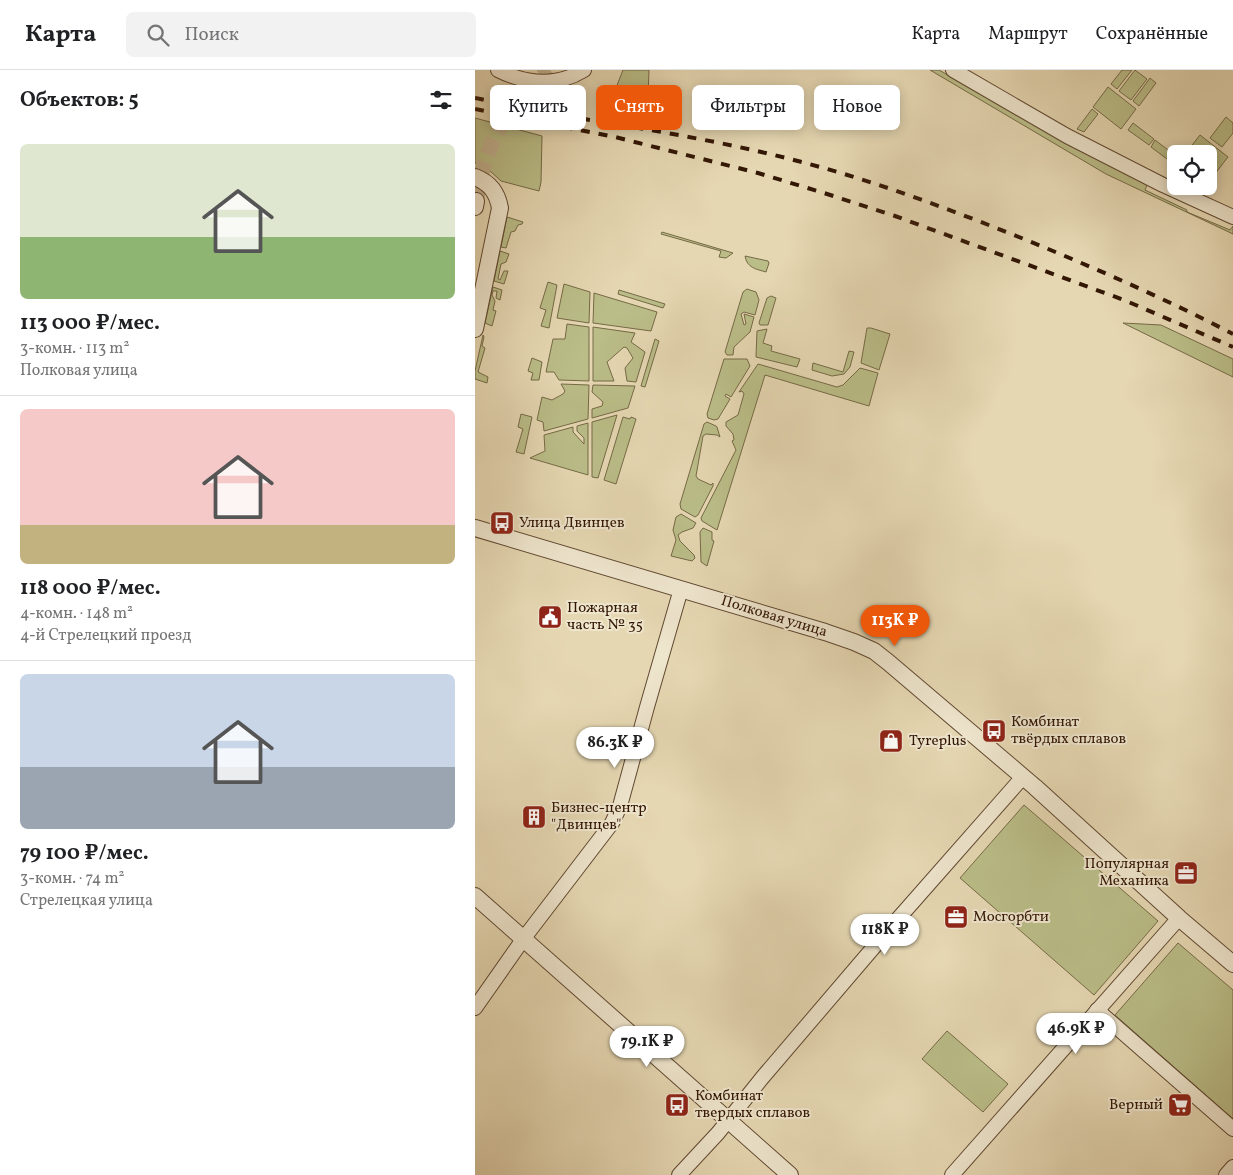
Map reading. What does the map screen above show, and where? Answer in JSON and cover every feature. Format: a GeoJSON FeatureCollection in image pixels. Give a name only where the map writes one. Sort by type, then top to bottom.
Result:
{"type":"FeatureCollection","features":[{"type":"Feature","properties":{"kind":"street"},"geometry":{"type":"LineString","coordinates":[[498,70],[531,81],[547,82],[561,81],[583,71]]}},
{"type":"Feature","properties":{"kind":"street"},"geometry":{"type":"LineString","coordinates":[[563,70],[571,73],[583,71]]}},
{"type":"Feature","properties":{"kind":"street"},"geometry":{"type":"LineString","coordinates":[[953,70],[1067,136],[1163,185],[1233,217]]}},
{"type":"Feature","properties":{"kind":"street"},"geometry":{"type":"LineString","coordinates":[[475,177],[483,180],[490,186],[500,208],[475,329]]}},
{"type":"Feature","properties":{"kind":"street","name":"Полковая улица"},"geometry":{"type":"LineString","coordinates":[[475,528],[681,588],[854,642],[874,651],[903,674],[1233,964]]}},
{"type":"Feature","properties":{"kind":"street"},"geometry":{"type":"LineString","coordinates":[[475,1008],[524,938],[612,823],[621,806],[681,588]]}},
{"type":"Feature","properties":{"kind":"street"},"geometry":{"type":"LineString","coordinates":[[679,1175],[718,1133],[750,1092],[890,928],[1022,778]]}},
{"type":"Feature","properties":{"kind":"street"},"geometry":{"type":"LineString","coordinates":[[475,896],[790,1175]]}},
{"type":"Feature","properties":{"kind":"street"},"geometry":{"type":"LineString","coordinates":[[952,1175],[1179,918]]}},
{"type":"Feature","properties":{"kind":"street"},"geometry":{"type":"LineString","coordinates":[[1097,1010],[1233,1129]]}},
{"type":"Feature","properties":{"kind":"street"},"geometry":{"type":"LineString","coordinates":[[1227,1175],[1233,1167]]}},
{"type":"Feature","properties":{"kind":"green space"},"geometry":{"type":"Polygon","coordinates":[[[623,70],[649,70],[648,85],[617,85],[623,70]]]}},
{"type":"Feature","properties":{"kind":"green space"},"geometry":{"type":"Polygon","coordinates":[[[930,70],[939,70],[1045,131],[1147,185],[1145,190],[1187,210],[1187,212],[1230,230],[1233,226],[1233,234],[1106,174],[930,70]]]}},
{"type":"Feature","properties":{"kind":"green space"},"geometry":{"type":"Polygon","coordinates":[[[1122,70],[1132,70],[1117,89],[1111,84],[1122,70]]]}},
{"type":"Feature","properties":{"kind":"green space"},"geometry":{"type":"Polygon","coordinates":[[[1135,70],[1147,79],[1131,100],[1119,91],[1135,70]]]}},
{"type":"Feature","properties":{"kind":"green space"},"geometry":{"type":"Polygon","coordinates":[[[1150,78],[1156,83],[1139,106],[1133,101],[1150,78]]]}},
{"type":"Feature","properties":{"kind":"green space"},"geometry":{"type":"Polygon","coordinates":[[[1108,87],[1136,109],[1121,129],[1093,107],[1108,87]]]}},
{"type":"Feature","properties":{"kind":"green space"},"geometry":{"type":"Polygon","coordinates":[[[1092,109],[1098,114],[1084,132],[1077,129],[1092,109]]]}},
{"type":"Feature","properties":{"kind":"green space"},"geometry":{"type":"Polygon","coordinates":[[[1226,117],[1233,123],[1233,133],[1222,147],[1210,138],[1226,117]]]}},
{"type":"Feature","properties":{"kind":"green space"},"geometry":{"type":"Polygon","coordinates":[[[475,118],[490,122],[490,130],[520,130],[542,136],[541,182],[539,191],[501,181],[489,170],[475,163],[475,118]]]}},
{"type":"Feature","properties":{"kind":"green space"},"geometry":{"type":"Polygon","coordinates":[[[1133,123],[1154,139],[1149,145],[1128,130],[1133,123]]]}},
{"type":"Feature","properties":{"kind":"green space"},"geometry":{"type":"Polygon","coordinates":[[[1200,135],[1213,145],[1192,145],[1200,135]]]}},
{"type":"Feature","properties":{"kind":"green space"},"geometry":{"type":"Polygon","coordinates":[[[1155,140],[1167,149],[1167,159],[1151,147],[1155,140]]]}},
{"type":"Feature","properties":{"kind":"green space"},"geometry":{"type":"Polygon","coordinates":[[[1217,148],[1228,157],[1217,171],[1217,148]]]}},
{"type":"Feature","properties":{"kind":"green space"},"geometry":{"type":"Polygon","coordinates":[[[507,217],[523,222],[518,225],[515,231],[511,232],[506,248],[501,247],[507,217]]]}},
{"type":"Feature","properties":{"kind":"green space"},"geometry":{"type":"Polygon","coordinates":[[[662,232],[733,253],[726,258],[719,257],[721,251],[661,234],[662,232]]]}},
{"type":"Feature","properties":{"kind":"green space"},"geometry":{"type":"Polygon","coordinates":[[[500,251],[509,254],[506,262],[501,264],[498,279],[500,280],[504,271],[508,271],[504,284],[494,281],[500,251]]]}},
{"type":"Feature","properties":{"kind":"green space"},"geometry":{"type":"Polygon","coordinates":[[[745,256],[768,261],[766,272],[750,266],[745,256]]]}},
{"type":"Feature","properties":{"kind":"green space"},"geometry":{"type":"Polygon","coordinates":[[[548,282],[557,285],[549,328],[541,326],[546,310],[540,308],[548,282]]]}},
{"type":"Feature","properties":{"kind":"green space"},"geometry":{"type":"Polygon","coordinates":[[[564,284],[590,292],[589,323],[557,318],[564,284]]]}},
{"type":"Feature","properties":{"kind":"green space"},"geometry":{"type":"Polygon","coordinates":[[[493,287],[502,290],[500,300],[496,298],[497,291],[493,291],[492,295],[495,301],[493,310],[496,311],[492,326],[485,323],[493,287]]]}},
{"type":"Feature","properties":{"kind":"green space"},"geometry":{"type":"Polygon","coordinates":[[[747,289],[756,292],[759,300],[755,315],[744,312],[741,314],[744,325],[746,324],[744,314],[754,317],[750,332],[734,347],[733,355],[727,355],[725,352],[743,292],[747,289]]]}},
{"type":"Feature","properties":{"kind":"green space"},"geometry":{"type":"Polygon","coordinates":[[[619,290],[665,304],[663,308],[618,294],[619,290]]]}},
{"type":"Feature","properties":{"kind":"green space"},"geometry":{"type":"Polygon","coordinates":[[[594,293],[657,312],[651,331],[593,323],[594,293]]]}},
{"type":"Feature","properties":{"kind":"green space"},"geometry":{"type":"Polygon","coordinates":[[[771,296],[776,298],[768,325],[760,325],[767,298],[771,296]]]}},
{"type":"Feature","properties":{"kind":"green space"},"geometry":{"type":"Polygon","coordinates":[[[1123,323],[1161,325],[1233,359],[1233,377],[1123,323]]]}},
{"type":"Feature","properties":{"kind":"green space"},"geometry":{"type":"Polygon","coordinates":[[[567,324],[589,327],[589,381],[559,380],[554,372],[546,372],[553,339],[565,339],[567,324]]]}},
{"type":"Feature","properties":{"kind":"green space"},"geometry":{"type":"Polygon","coordinates":[[[593,327],[635,333],[631,342],[645,352],[636,382],[627,381],[625,368],[633,358],[627,348],[624,347],[607,362],[614,381],[593,381],[593,327]]]}},
{"type":"Feature","properties":{"kind":"green space"},"geometry":{"type":"Polygon","coordinates":[[[867,328],[890,334],[879,370],[861,363],[867,328]]]}},
{"type":"Feature","properties":{"kind":"green space"},"geometry":{"type":"Polygon","coordinates":[[[767,329],[763,343],[772,346],[771,351],[800,359],[797,367],[756,357],[757,331],[767,329]]]}},
{"type":"Feature","properties":{"kind":"green space"},"geometry":{"type":"Polygon","coordinates":[[[483,335],[482,346],[485,348],[478,372],[488,377],[487,383],[475,379],[483,335]]]}},
{"type":"Feature","properties":{"kind":"green space"},"geometry":{"type":"Polygon","coordinates":[[[655,339],[659,341],[645,387],[641,386],[655,339]]]}},
{"type":"Feature","properties":{"kind":"green space"},"geometry":{"type":"Polygon","coordinates":[[[849,351],[854,352],[850,367],[844,374],[832,376],[812,370],[813,363],[843,372],[849,351]]]}},
{"type":"Feature","properties":{"kind":"green space"},"geometry":{"type":"Polygon","coordinates":[[[532,358],[542,362],[539,380],[531,380],[533,373],[528,371],[532,358]]]}},
{"type":"Feature","properties":{"kind":"green space"},"geometry":{"type":"Polygon","coordinates":[[[724,359],[747,359],[750,366],[731,397],[726,394],[725,396],[730,399],[718,419],[714,420],[708,418],[707,414],[724,359]]]}},
{"type":"Feature","properties":{"kind":"green space"},"geometry":{"type":"Polygon","coordinates":[[[758,364],[837,387],[843,385],[860,368],[878,373],[869,406],[765,375],[717,530],[702,521],[701,518],[736,450],[732,441],[734,440],[733,434],[726,426],[726,422],[738,415],[744,394],[742,391],[739,392],[758,364]]]}},
{"type":"Feature","properties":{"kind":"green space"},"geometry":{"type":"Polygon","coordinates":[[[561,384],[589,385],[588,419],[544,431],[543,422],[537,420],[542,397],[552,400],[563,394],[565,391],[561,384]]]}},
{"type":"Feature","properties":{"kind":"green space"},"geometry":{"type":"Polygon","coordinates":[[[593,385],[635,386],[628,408],[592,418],[592,409],[602,406],[603,402],[592,392],[593,385]]]}},
{"type":"Feature","properties":{"kind":"green space"},"geometry":{"type":"Polygon","coordinates":[[[521,414],[532,417],[524,454],[516,452],[523,429],[518,427],[521,414]]]}},
{"type":"Feature","properties":{"kind":"green space"},"geometry":{"type":"Polygon","coordinates":[[[617,415],[598,478],[592,477],[592,422],[617,415]]]}},
{"type":"Feature","properties":{"kind":"green space"},"geometry":{"type":"Polygon","coordinates":[[[623,417],[636,419],[616,484],[604,480],[623,417]]]}},
{"type":"Feature","properties":{"kind":"green space"},"geometry":{"type":"Polygon","coordinates":[[[707,422],[717,427],[720,437],[706,434],[703,436],[696,476],[698,479],[711,485],[713,483],[713,486],[698,515],[695,517],[681,509],[680,504],[704,424],[707,422]]]}},
{"type":"Feature","properties":{"kind":"green space"},"geometry":{"type":"Polygon","coordinates":[[[588,423],[588,475],[530,458],[545,451],[544,435],[573,427],[573,432],[584,444],[584,438],[577,431],[577,426],[588,423]]]}},
{"type":"Feature","properties":{"kind":"green space"},"geometry":{"type":"Polygon","coordinates":[[[681,514],[696,523],[693,528],[678,535],[680,541],[694,555],[695,558],[692,561],[671,556],[676,540],[673,530],[676,517],[681,514]]]}},
{"type":"Feature","properties":{"kind":"green space"},"geometry":{"type":"Polygon","coordinates":[[[703,528],[712,532],[712,540],[714,541],[707,566],[701,562],[700,532],[703,528]]]}},
{"type":"Feature","properties":{"kind":"green space"},"geometry":{"type":"Polygon","coordinates":[[[1024,805],[1158,921],[1094,995],[960,878],[1024,805]]]}},
{"type":"Feature","properties":{"kind":"green space"},"geometry":{"type":"Polygon","coordinates":[[[1178,943],[1233,990],[1233,1119],[1115,1015],[1178,943]]]}},
{"type":"Feature","properties":{"kind":"green space"},"geometry":{"type":"Polygon","coordinates":[[[947,1031],[1008,1084],[983,1112],[922,1059],[947,1031]]]}},
{"type":"Feature","properties":{"kind":"tunnel"},"geometry":{"type":"LineString","coordinates":[[476,201],[485,162],[499,128],[521,98],[550,70]]}},
{"type":"Feature","properties":{"kind":"railway"},"geometry":{"type":"LineString","coordinates":[[475,98],[542,112],[728,145],[790,159],[847,175],[931,203],[1042,246],[1152,294],[1233,334]]}},
{"type":"Feature","properties":{"kind":"railway"},"geometry":{"type":"LineString","coordinates":[[475,109],[615,137],[758,173],[824,193],[895,216],[1124,300],[1233,347]]}},
{"type":"Feature","properties":{"kind":"place","name":"Улица Двинцев"},"geometry":{"type":"Point","coordinates":[502,523]}},
{"type":"Feature","properties":{"kind":"place","name":"Пожарная часть № 35"},"geometry":{"type":"Point","coordinates":[550,617]}},
{"type":"Feature","properties":{"kind":"place","name":"Комбинат твёрдых сплавов"},"geometry":{"type":"Point","coordinates":[994,731]}},
{"type":"Feature","properties":{"kind":"place","name":"Tyreplus"},"geometry":{"type":"Point","coordinates":[891,741]}},
{"type":"Feature","properties":{"kind":"place","name":"Бизнес-центр \"Двинцев\""},"geometry":{"type":"Point","coordinates":[534,817]}},
{"type":"Feature","properties":{"kind":"place","name":"Популярная Механика"},"geometry":{"type":"Point","coordinates":[1186,873]}},
{"type":"Feature","properties":{"kind":"place","name":"Мосгорбти"},"geometry":{"type":"Point","coordinates":[956,917]}},
{"type":"Feature","properties":{"kind":"place","name":"Комбинат твердых сплавов"},"geometry":{"type":"Point","coordinates":[677,1105]}},
{"type":"Feature","properties":{"kind":"place","name":"Верный"},"geometry":{"type":"Point","coordinates":[1180,1105]}}]}
